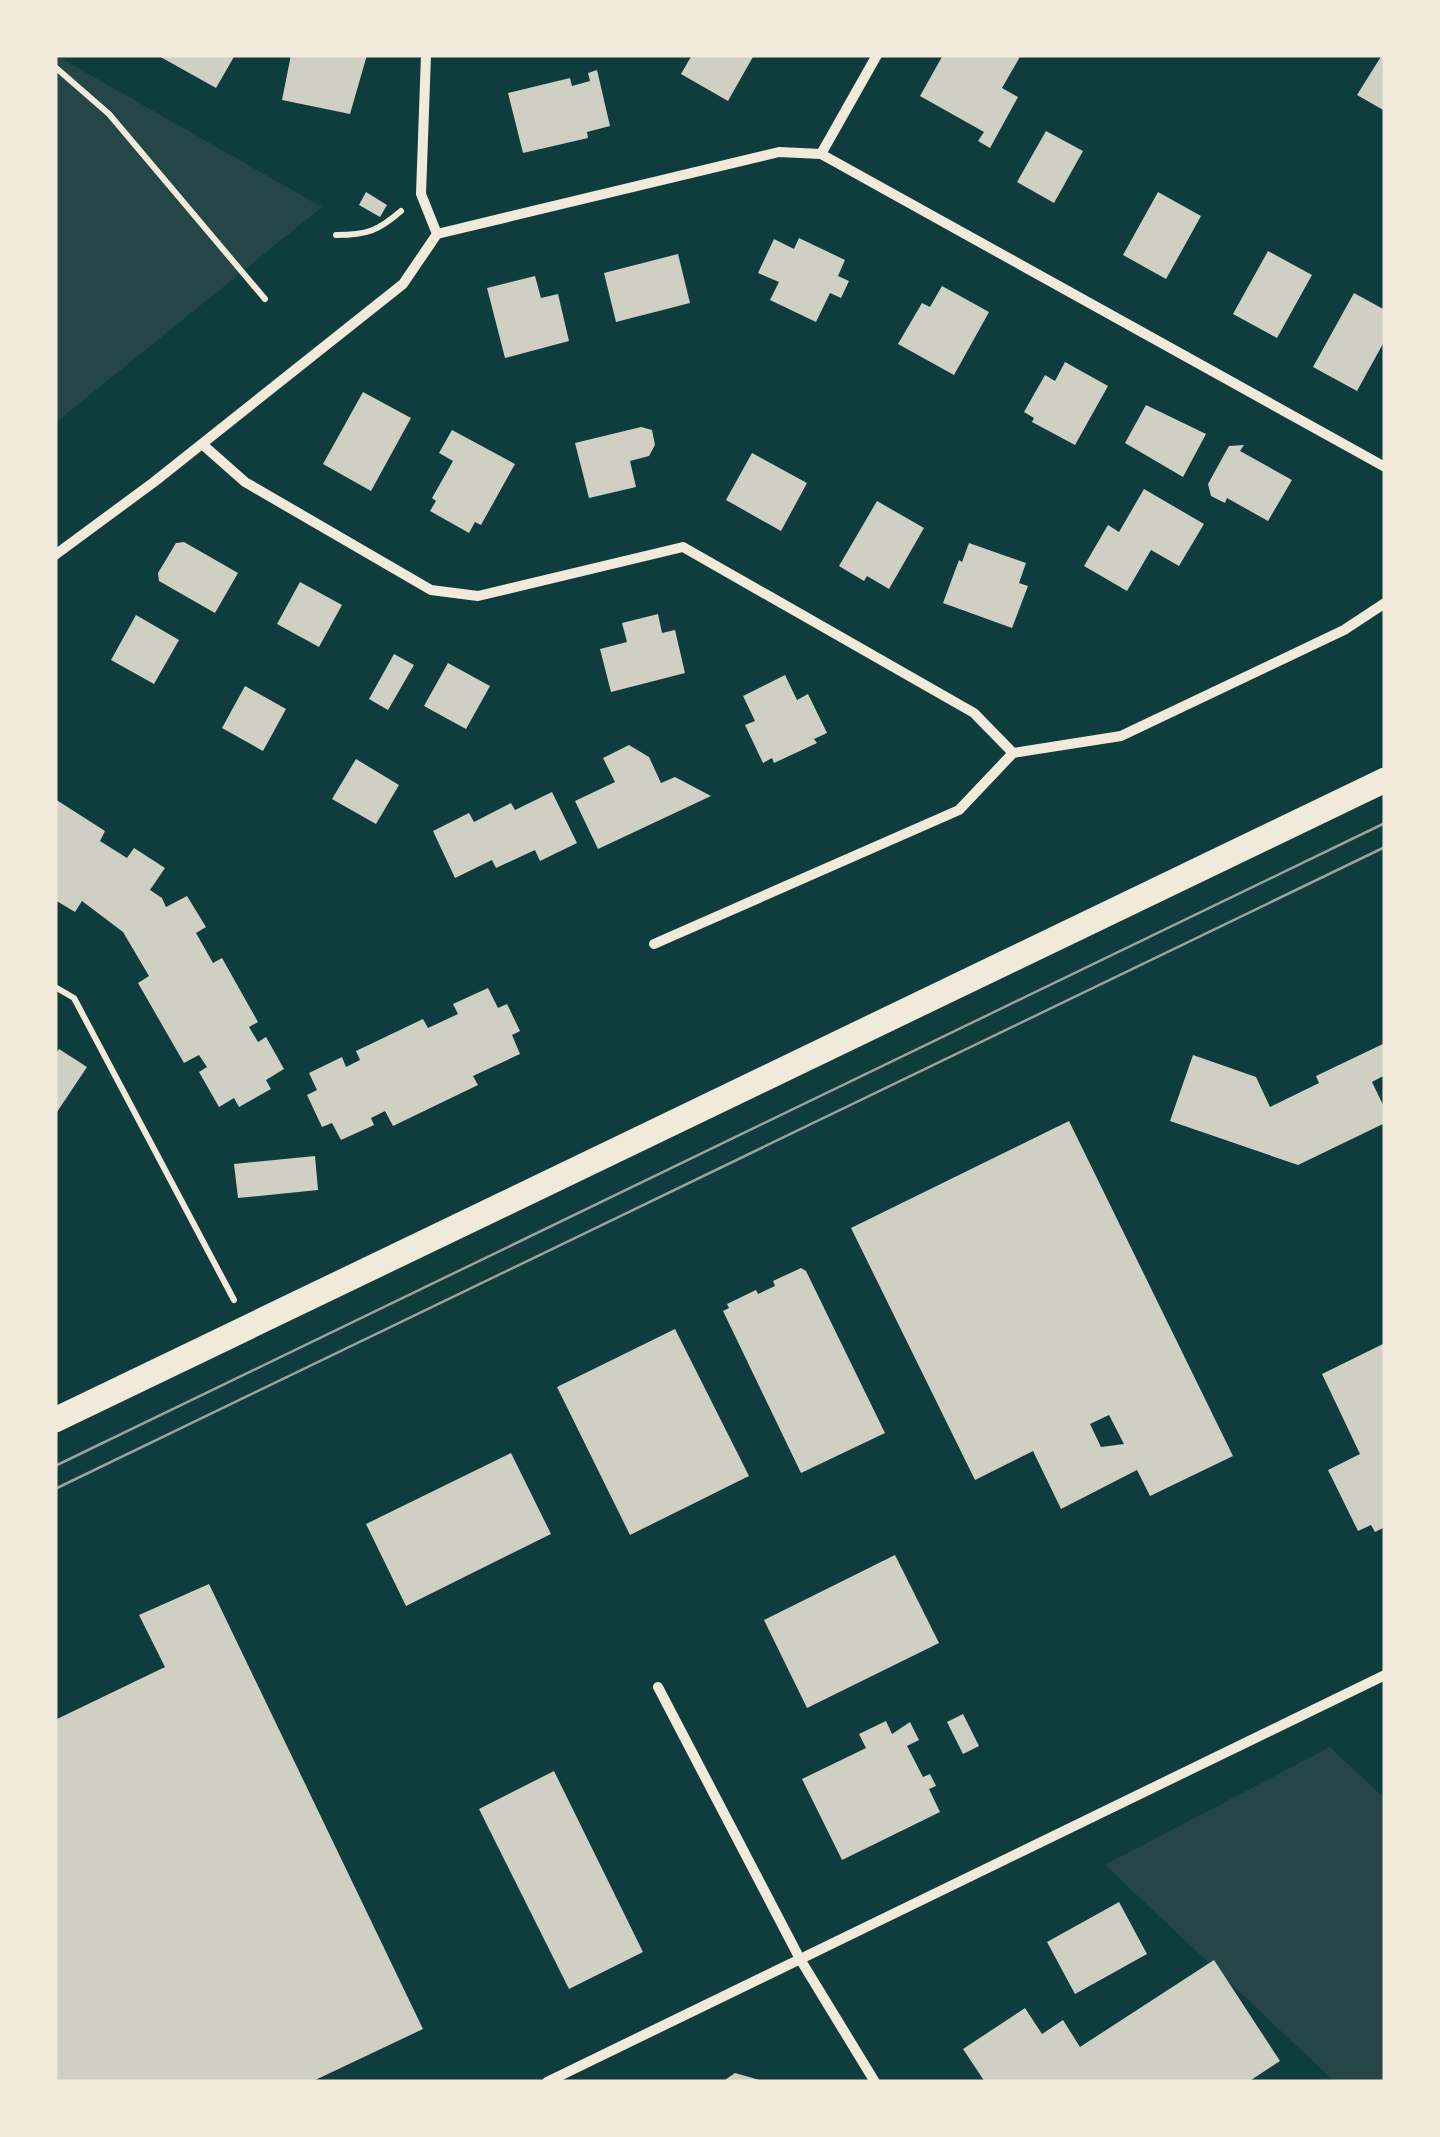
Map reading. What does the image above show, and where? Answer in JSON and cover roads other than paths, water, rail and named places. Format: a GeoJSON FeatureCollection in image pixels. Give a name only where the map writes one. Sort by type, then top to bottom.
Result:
{"type":"FeatureCollection","features":[{"type":"Feature","properties":{"kind":"main road"},"geometry":{"type":"LineString","coordinates":[[55,1420],[1385,780]]}},
{"type":"Feature","properties":{"kind":"street"},"geometry":{"type":"LineString","coordinates":[[426,55],[421,194],[437,234]]}},
{"type":"Feature","properties":{"kind":"street"},"geometry":{"type":"LineString","coordinates":[[821,154],[877,55]]}},
{"type":"Feature","properties":{"kind":"street"},"geometry":{"type":"LineString","coordinates":[[55,555],[404,284],[437,234],[780,152],[821,154],[1385,468]]}},
{"type":"Feature","properties":{"kind":"street"},"geometry":{"type":"LineString","coordinates":[[202,444],[246,482],[430,590],[478,596],[683,548],[974,713],[1013,753]]}},
{"type":"Feature","properties":{"kind":"street"},"geometry":{"type":"LineString","coordinates":[[654,944],[959,810],[1013,753],[1121,736],[1344,630],[1385,604]]}},
{"type":"Feature","properties":{"kind":"street"},"geometry":{"type":"LineString","coordinates":[[547,2082],[1385,1674]]}},
{"type":"Feature","properties":{"kind":"street"},"geometry":{"type":"LineString","coordinates":[[658,1687],[800,1959],[875,2082]]}},
{"type":"Feature","properties":{"kind":"tram line"},"geometry":{"type":"LineString","coordinates":[[55,1466],[1385,823]]}},
{"type":"Feature","properties":{"kind":"tram line"},"geometry":{"type":"LineString","coordinates":[[55,1489],[1385,847]]}}]}
